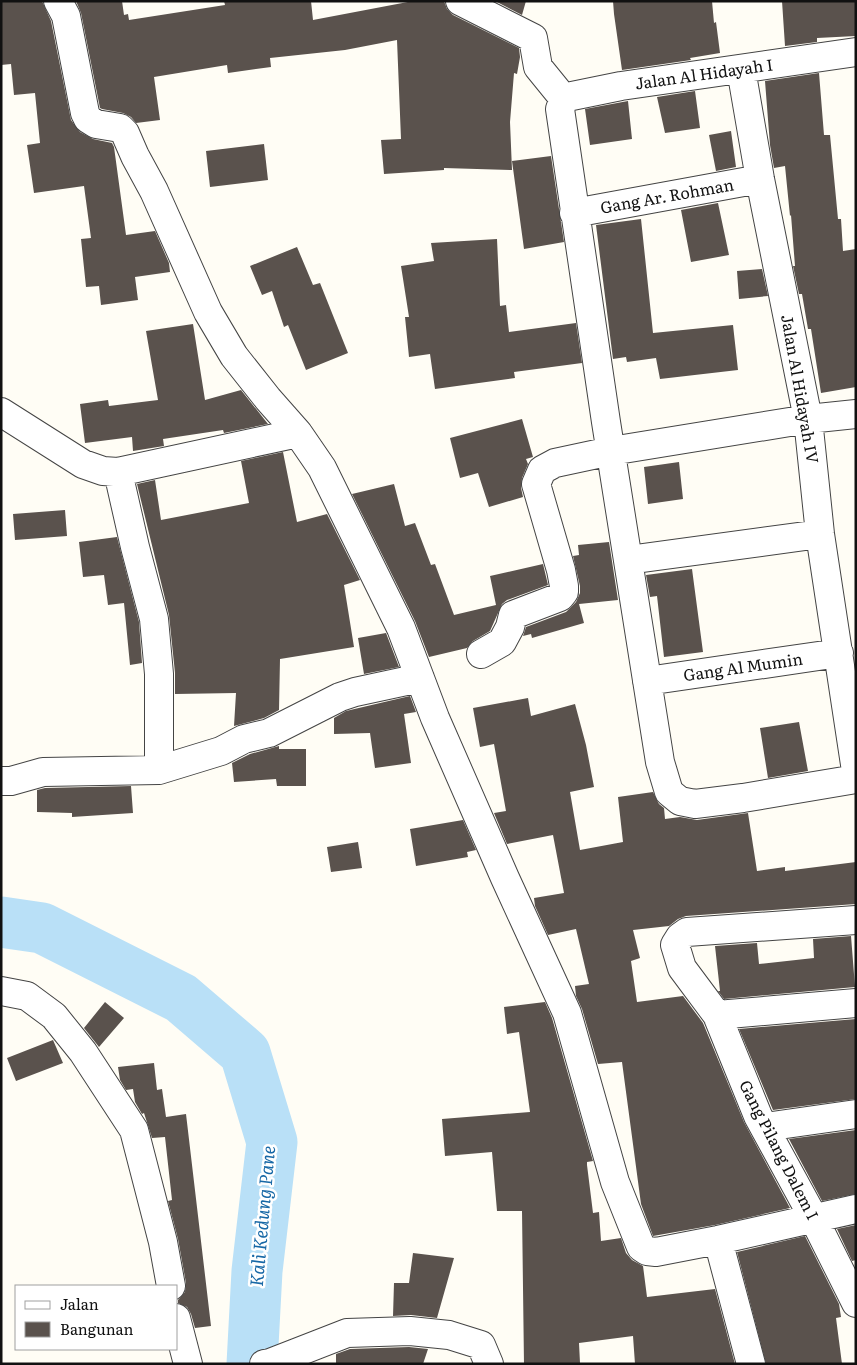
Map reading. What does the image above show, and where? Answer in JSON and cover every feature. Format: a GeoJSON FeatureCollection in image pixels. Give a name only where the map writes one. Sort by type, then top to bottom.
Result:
{"type":"FeatureCollection","features":[{"type":"Feature","properties":{"kind":"street"},"geometry":{"type":"LineString","coordinates":[[58,1],[66,16],[85,114],[88,119],[96,124],[120,128],[125,133],[154,191],[208,312],[234,356],[298,433],[322,468],[401,628],[435,718],[567,1013],[615,1182],[641,1247],[647,1251],[656,1252],[856,1209]]}},
{"type":"Feature","properties":{"kind":"street"},"geometry":{"type":"LineString","coordinates":[[460,1],[533,38],[538,67],[562,104],[574,213],[611,451],[660,762],[669,792],[680,801],[695,804],[744,798],[856,779]]}},
{"type":"Feature","properties":{"kind":"street","name":"Jalan Al Hidayah I"},"geometry":{"type":"LineString","coordinates":[[562,104],[572,96],[621,86],[856,52]]}},
{"type":"Feature","properties":{"kind":"street","name":"Jalan Al Hidayah IV"},"geometry":{"type":"LineString","coordinates":[[740,69],[808,419],[820,534],[856,771]]}},
{"type":"Feature","properties":{"kind":"street","name":"Gang Ar. Rohman"},"geometry":{"type":"LineString","coordinates":[[574,213],[760,179]]}},
{"type":"Feature","properties":{"kind":"street"},"geometry":{"type":"LineString","coordinates":[[1,412],[83,464],[102,471],[118,472],[298,433]]}},
{"type":"Feature","properties":{"kind":"street"},"geometry":{"type":"LineString","coordinates":[[498,641],[513,615],[560,597],[564,592],[561,570],[536,484],[542,470],[555,463],[611,451],[808,419],[856,414]]}},
{"type":"Feature","properties":{"kind":"street"},"geometry":{"type":"LineString","coordinates":[[118,472],[154,619],[159,674],[159,770]]}},
{"type":"Feature","properties":{"kind":"street"},"geometry":{"type":"LineString","coordinates":[[628,560],[820,534]]}},
{"type":"Feature","properties":{"kind":"street","name":"Gang Al Mumin"},"geometry":{"type":"LineString","coordinates":[[647,681],[839,653]]}},
{"type":"Feature","properties":{"kind":"street"},"geometry":{"type":"LineString","coordinates":[[1,781],[43,772],[159,770],[221,751],[244,739],[269,732],[354,692],[420,678]]}},
{"type":"Feature","properties":{"kind":"street","name":"Gang Pilang Dalem I"},"geometry":{"type":"LineString","coordinates":[[856,920],[687,932],[675,944],[682,968],[717,1015],[758,1116],[813,1217],[856,1303]]}},
{"type":"Feature","properties":{"kind":"street"},"geometry":{"type":"LineString","coordinates":[[1,990],[27,996],[54,1016],[83,1052],[134,1130],[163,1242],[171,1285]]}},
{"type":"Feature","properties":{"kind":"street"},"geometry":{"type":"LineString","coordinates":[[717,1015],[856,1003]]}},
{"type":"Feature","properties":{"kind":"street"},"geometry":{"type":"LineString","coordinates":[[765,1127],[856,1114]]}},
{"type":"Feature","properties":{"kind":"street"},"geometry":{"type":"LineString","coordinates":[[718,1240],[751,1364]]}},
{"type":"Feature","properties":{"kind":"street"},"geometry":{"type":"LineString","coordinates":[[178,1326],[188,1364]]}},
{"type":"Feature","properties":{"kind":"street"},"geometry":{"type":"LineString","coordinates":[[267,1363],[299,1358],[347,1333],[410,1332],[449,1336],[481,1345],[489,1364]]}},
{"type":"Feature","properties":{"kind":"building"},"geometry":{"type":"Polygon","coordinates":[[[1,1],[42,1],[51,21],[71,120],[80,132],[93,139],[112,143],[114,147],[126,235],[155,231],[169,263],[170,272],[135,277],[138,300],[101,305],[99,286],[86,287],[81,239],[91,238],[84,186],[34,193],[27,145],[40,143],[35,93],[14,95],[11,64],[1,65],[1,1]]]}},
{"type":"Feature","properties":{"kind":"building"},"geometry":{"type":"Polygon","coordinates":[[[76,1],[122,1],[124,15],[128,14],[129,20],[225,5],[224,1],[311,1],[313,20],[413,1],[444,1],[447,9],[453,15],[519,48],[520,57],[517,74],[514,73],[510,122],[512,170],[444,168],[444,170],[384,174],[381,140],[401,139],[397,40],[345,50],[270,58],[271,67],[228,73],[227,65],[154,77],[160,120],[136,123],[131,117],[123,113],[100,108],[81,13],[76,1]]]}},
{"type":"Feature","properties":{"kind":"building"},"geometry":{"type":"Polygon","coordinates":[[[495,1],[526,1],[522,15],[495,1]]]}},
{"type":"Feature","properties":{"kind":"building"},"geometry":{"type":"Polygon","coordinates":[[[613,1],[712,1],[720,53],[690,58],[691,60],[622,70],[613,1]]]}},
{"type":"Feature","properties":{"kind":"building"},"geometry":{"type":"Polygon","coordinates":[[[782,1],[856,1],[856,36],[817,38],[817,42],[785,46],[782,1]]]}},
{"type":"Feature","properties":{"kind":"building"},"geometry":{"type":"Polygon","coordinates":[[[819,73],[824,135],[830,135],[838,219],[841,219],[843,251],[856,249],[856,387],[821,393],[811,329],[808,329],[802,294],[799,294],[793,266],[795,266],[791,215],[785,166],[774,168],[770,145],[765,81],[819,73]]]}},
{"type":"Feature","properties":{"kind":"building"},"geometry":{"type":"Polygon","coordinates":[[[695,91],[700,128],[665,133],[657,97],[695,91]]]}},
{"type":"Feature","properties":{"kind":"building"},"geometry":{"type":"Polygon","coordinates":[[[628,101],[632,139],[590,145],[585,109],[628,101]]]}},
{"type":"Feature","properties":{"kind":"building"},"geometry":{"type":"Polygon","coordinates":[[[731,131],[736,167],[716,171],[709,135],[731,131]]]}},
{"type":"Feature","properties":{"kind":"building"},"geometry":{"type":"Polygon","coordinates":[[[264,144],[268,180],[210,187],[206,151],[264,144]]]}},
{"type":"Feature","properties":{"kind":"building"},"geometry":{"type":"Polygon","coordinates":[[[551,156],[564,242],[524,249],[512,161],[551,156]]]}},
{"type":"Feature","properties":{"kind":"building"},"geometry":{"type":"Polygon","coordinates":[[[718,203],[729,255],[691,262],[681,210],[718,203]]]}},
{"type":"Feature","properties":{"kind":"building"},"geometry":{"type":"Polygon","coordinates":[[[641,219],[653,333],[733,325],[738,370],[660,379],[656,358],[627,362],[626,357],[613,359],[596,225],[641,219]]]}},
{"type":"Feature","properties":{"kind":"building"},"geometry":{"type":"Polygon","coordinates":[[[497,239],[500,306],[506,305],[509,332],[576,323],[582,363],[514,372],[515,378],[435,389],[430,354],[409,357],[405,317],[409,317],[401,266],[434,261],[431,243],[497,239]]]}},
{"type":"Feature","properties":{"kind":"building"},"geometry":{"type":"Polygon","coordinates":[[[297,247],[313,285],[320,283],[348,353],[306,370],[288,325],[284,327],[272,291],[262,295],[250,266],[297,247]]]}},
{"type":"Feature","properties":{"kind":"building"},"geometry":{"type":"Polygon","coordinates":[[[762,269],[768,296],[739,299],[737,271],[762,269]]]}},
{"type":"Feature","properties":{"kind":"building"},"geometry":{"type":"Polygon","coordinates":[[[193,324],[205,400],[241,390],[268,424],[224,433],[223,430],[163,439],[164,446],[133,451],[132,437],[85,443],[80,404],[108,400],[109,406],[158,400],[146,331],[193,324]]]}},
{"type":"Feature","properties":{"kind":"building"},"geometry":{"type":"Polygon","coordinates":[[[522,419],[533,457],[526,459],[528,464],[522,478],[521,488],[523,497],[489,507],[478,473],[460,478],[450,438],[522,419]]]}},
{"type":"Feature","properties":{"kind":"building"},"geometry":{"type":"Polygon","coordinates":[[[283,452],[297,522],[327,514],[360,580],[344,585],[354,647],[280,659],[279,710],[264,718],[234,726],[236,693],[175,694],[175,673],[169,615],[137,484],[155,480],[161,520],[249,503],[241,461],[283,452]]]}},
{"type":"Feature","properties":{"kind":"building"},"geometry":{"type":"Polygon","coordinates":[[[679,462],[683,499],[648,504],[644,467],[679,462]]]}},
{"type":"Feature","properties":{"kind":"building"},"geometry":{"type":"Polygon","coordinates":[[[394,484],[405,526],[415,523],[431,565],[435,564],[454,615],[496,605],[490,576],[543,564],[548,585],[507,600],[502,604],[490,631],[473,641],[467,648],[429,657],[415,621],[352,494],[394,484]]]}},
{"type":"Feature","properties":{"kind":"building"},"geometry":{"type":"Polygon","coordinates":[[[65,510],[67,536],[15,540],[13,514],[65,510]]]}},
{"type":"Feature","properties":{"kind":"building"},"geometry":{"type":"Polygon","coordinates":[[[117,537],[139,622],[142,663],[130,665],[124,603],[108,605],[104,575],[83,577],[79,542],[117,537]]]}},
{"type":"Feature","properties":{"kind":"building"},"geometry":{"type":"Polygon","coordinates":[[[609,542],[618,600],[579,604],[584,623],[532,638],[531,634],[523,636],[526,627],[566,612],[576,602],[580,593],[580,586],[573,556],[579,555],[578,545],[609,542]]]}},
{"type":"Feature","properties":{"kind":"building"},"geometry":{"type":"Polygon","coordinates":[[[692,569],[703,652],[664,657],[657,596],[650,597],[646,575],[692,569]]]}},
{"type":"Feature","properties":{"kind":"building"},"geometry":{"type":"Polygon","coordinates":[[[386,633],[399,667],[364,674],[358,638],[386,633]]]}},
{"type":"Feature","properties":{"kind":"building"},"geometry":{"type":"Polygon","coordinates":[[[410,696],[416,712],[404,714],[411,763],[375,768],[370,733],[334,734],[334,718],[346,711],[410,696]]]}},
{"type":"Feature","properties":{"kind":"building"},"geometry":{"type":"Polygon","coordinates":[[[528,698],[531,716],[575,704],[586,745],[594,787],[570,792],[580,850],[623,842],[618,797],[653,792],[659,804],[664,808],[665,819],[680,817],[697,820],[748,813],[757,871],[785,867],[785,871],[856,862],[856,904],[686,916],[669,926],[633,930],[640,958],[631,961],[637,1002],[683,996],[703,1023],[744,1122],[790,1208],[715,1225],[653,1236],[641,1204],[622,1062],[598,1064],[582,1009],[576,996],[575,986],[589,984],[576,929],[548,935],[535,906],[534,898],[564,893],[553,835],[507,844],[494,813],[506,811],[494,744],[480,747],[473,708],[528,698]]]}},
{"type":"Feature","properties":{"kind":"building"},"geometry":{"type":"Polygon","coordinates":[[[799,722],[808,771],[768,778],[760,728],[799,722]]]}},
{"type":"Feature","properties":{"kind":"building"},"geometry":{"type":"Polygon","coordinates":[[[279,746],[279,749],[306,749],[306,786],[277,786],[276,779],[234,782],[232,763],[250,754],[279,746]]]}},
{"type":"Feature","properties":{"kind":"building"},"geometry":{"type":"Polygon","coordinates":[[[131,786],[133,813],[72,817],[72,813],[37,812],[37,790],[45,788],[131,786]]]}},
{"type":"Feature","properties":{"kind":"building"},"geometry":{"type":"Polygon","coordinates":[[[463,820],[476,850],[467,852],[468,857],[416,866],[410,829],[463,820]]]}},
{"type":"Feature","properties":{"kind":"building"},"geometry":{"type":"Polygon","coordinates":[[[358,842],[362,868],[331,872],[327,847],[358,842]]]}},
{"type":"Feature","properties":{"kind":"building"},"geometry":{"type":"Polygon","coordinates":[[[851,936],[855,987],[724,999],[718,991],[720,991],[715,946],[757,943],[759,964],[814,958],[813,939],[851,936]]]}},
{"type":"Feature","properties":{"kind":"building"},"geometry":{"type":"Polygon","coordinates":[[[105,1002],[124,1018],[99,1047],[84,1028],[105,1002]]]}},
{"type":"Feature","properties":{"kind":"building"},"geometry":{"type":"Polygon","coordinates":[[[545,1002],[552,1018],[593,1161],[587,1162],[587,1165],[593,1213],[599,1212],[601,1241],[621,1238],[626,1253],[632,1260],[643,1266],[647,1297],[715,1289],[735,1364],[635,1364],[633,1336],[579,1343],[580,1363],[524,1364],[522,1211],[497,1211],[492,1152],[445,1156],[442,1119],[530,1112],[519,1032],[507,1034],[504,1007],[545,1002]]]}},
{"type":"Feature","properties":{"kind":"building"},"geometry":{"type":"Polygon","coordinates":[[[856,1019],[856,1099],[773,1110],[739,1029],[856,1019]]]}},
{"type":"Feature","properties":{"kind":"building"},"geometry":{"type":"Polygon","coordinates":[[[53,1040],[63,1063],[16,1081],[7,1058],[53,1040]]]}},
{"type":"Feature","properties":{"kind":"building"},"geometry":{"type":"Polygon","coordinates":[[[154,1063],[157,1090],[162,1089],[166,1117],[186,1114],[211,1326],[195,1328],[187,1307],[178,1303],[178,1300],[185,1292],[186,1283],[178,1239],[168,1201],[172,1200],[165,1137],[152,1138],[144,1113],[142,1114],[135,1102],[133,1089],[126,1090],[120,1080],[118,1067],[154,1063]]]}},
{"type":"Feature","properties":{"kind":"building"},"geometry":{"type":"Polygon","coordinates":[[[856,1130],[856,1194],[822,1201],[789,1139],[856,1130]]]}},
{"type":"Feature","properties":{"kind":"building"},"geometry":{"type":"Polygon","coordinates":[[[856,1225],[856,1260],[852,1261],[837,1229],[856,1225]]]}},
{"type":"Feature","properties":{"kind":"building"},"geometry":{"type":"Polygon","coordinates":[[[805,1236],[839,1304],[841,1317],[836,1318],[842,1364],[766,1364],[737,1252],[805,1236]]]}},
{"type":"Feature","properties":{"kind":"building"},"geometry":{"type":"Polygon","coordinates":[[[413,1253],[454,1258],[437,1318],[411,1315],[393,1316],[394,1283],[409,1283],[413,1253]]]}},
{"type":"Feature","properties":{"kind":"building"},"geometry":{"type":"Polygon","coordinates":[[[409,1347],[428,1349],[423,1364],[336,1364],[336,1354],[350,1349],[409,1347]]]}},
{"type":"Feature","properties":{"kind":"waterway","name":"Kali Kedung Pane"},"geometry":{"type":"LineString","coordinates":[[1,922],[42,928],[181,998],[245,1053],[272,1142],[257,1271],[252,1364]]}}]}
